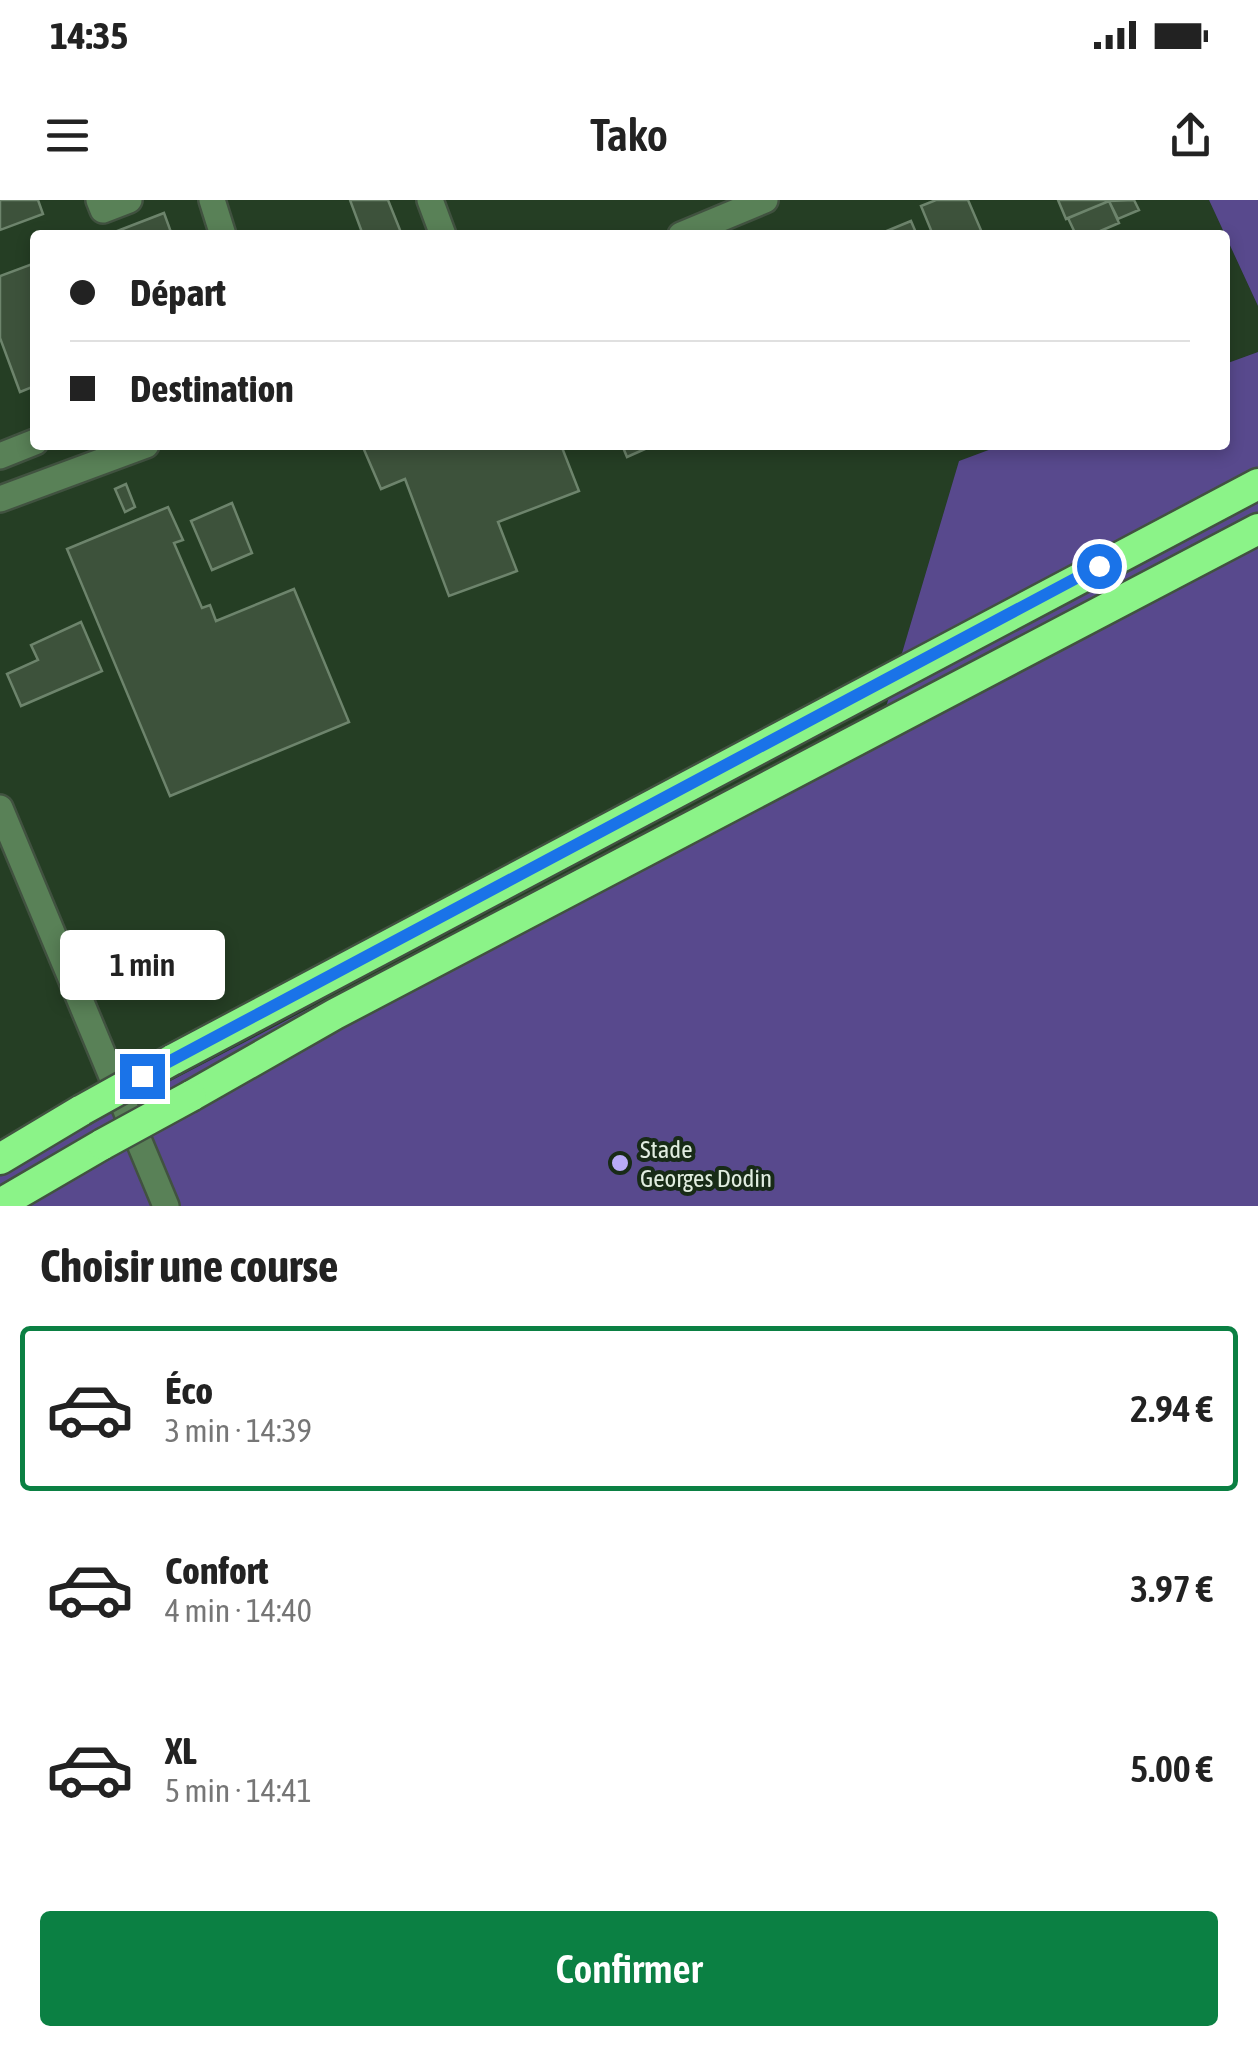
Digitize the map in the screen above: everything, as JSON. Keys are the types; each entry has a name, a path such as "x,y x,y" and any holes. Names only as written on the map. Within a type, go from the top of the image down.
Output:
{"highway":[{"path":"0,1159 172,1060 1258,484"},
{"path":"0,1204 352,1005 1258,528"}],"street":[{"path":"99,200 103,210 129,200"},
{"path":"212,200 222,230"},
{"path":"430,200 441,230"},
{"path":"693,230 764,200"},
{"path":"0,456 30,444"},
{"path":"0,499 132,450"},
{"path":"0,808 166,1206"}],"shaded area":[{"path":"0,200 1209,200 1223,230 30,230 30,450 989,450 959,461 886,707 0,1170"},
{"path":"1209,200 1258,200 1258,306 1230,245 1230,230 1223,230"},
{"path":"1230,245 1258,306 1258,352 1230,362"},
{"path":"1258,352 1258,1206 0,1206 0,1170 886,707 959,461 989,450 1230,450 1230,362"}],"building":[{"path":"0,200 38,200 43,214 0,230"},
{"path":"350,200 388,200 400,230 361,230"},
{"path":"936,200 968,200 981,230 931,230 921,206"},
{"path":"1058,200 1109,200 1109,201 1066,219"},
{"path":"1134,200 1139,210 1118,219 1109,201"},
{"path":"1109,201 1119,223 1103,230 1074,230 1068,218"},
{"path":"164,213 170,230 120,230"},
{"path":"911,221 915,230 889,230"},
{"path":"30,265 30,388 20,392 0,338 0,276"},
{"path":"364,450 563,450 579,491 498,522 517,571 449,596 405,479 381,489"},
{"path":"624,450 643,450 627,457"},
{"path":"126,484 135,507 125,512 115,489"},
{"path":"232,503 252,553 212,570 191,521"},
{"path":"168,507 183,540 174,543 202,608 210,605 216,621 294,589 349,722 170,796 67,549"},
{"path":"81,622 102,671 21,706 7,674 38,660 31,645"}],"place":[{"name":"Stade Georges Dodin","path":"620,1163"}],"route":[{"path":"142,1076 676,788 1099,566"}]}
